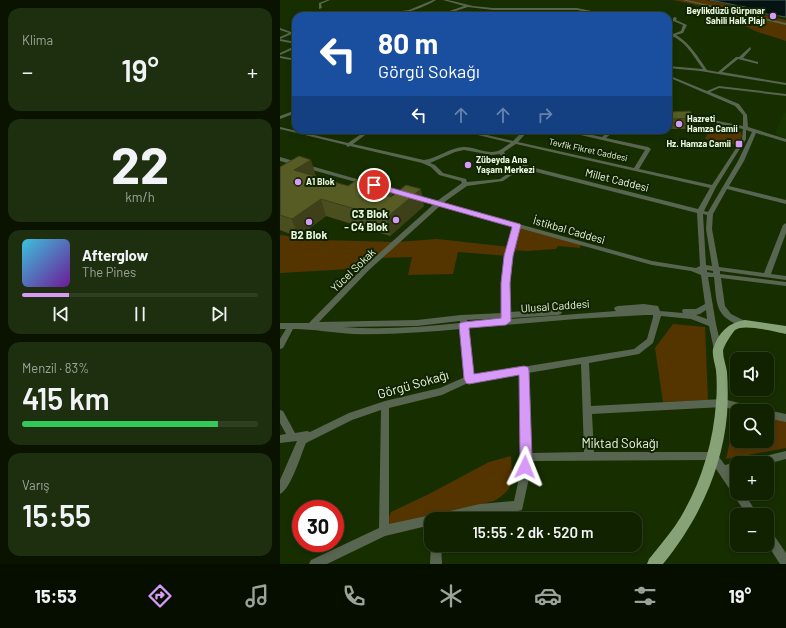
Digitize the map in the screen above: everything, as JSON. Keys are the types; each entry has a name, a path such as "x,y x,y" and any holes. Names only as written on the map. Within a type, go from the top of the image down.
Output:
{"main road":[{"path":"654,564 674,540 688,517 713,456 723,403 722,368 718,350 730,330 735,326 744,324 786,330"}],"street":[{"path":"320,8 319,5 321,2 329,0"},
{"path":"403,12 410,11 435,0"},
{"path":"444,0 468,6 493,9 577,9 594,12"},
{"path":"683,0 786,24"},
{"path":"449,12 468,6"},
{"path":"675,18 674,20 685,25 682,32 675,34"},
{"path":"280,29 292,33 280,39"},
{"path":"675,34 682,40 706,71"},
{"path":"280,39 292,41"},
{"path":"719,73 733,61 740,58 750,48"},
{"path":"280,56 292,50"},
{"path":"280,56 292,59"},
{"path":"740,58 757,63"},
{"path":"672,67 706,71 786,84"},
{"path":"672,78 737,105 745,115 744,139 713,187 700,212 704,270 712,324 718,350"},
{"path":"707,92 719,86 786,95"},
{"path":"280,117 292,112"},
{"path":"672,115 755,131 786,141"},
{"path":"281,129 292,132"},
{"path":"744,324 728,316 721,307 717,272 709,229 710,214 751,143 755,131"},
{"path":"302,134 424,162 433,166 441,174 464,182 501,180 513,171 529,168"},
{"path":"348,145 364,134"},
{"name":"Tevfik Fikret Caddesi","path":"476,134 713,187"},
{"path":"424,162 438,159 448,151 465,148 502,155 523,134"},
{"path":"580,134 648,149 636,169"},
{"path":"603,139 608,134"},
{"name":"Millet Caddesi","path":"502,155 511,161 529,168 710,214"},
{"path":"280,159 373,185"},
{"path":"436,169 436,162 438,159"},
{"path":"511,161 515,168 513,171"},
{"path":"285,168 294,163"},
{"name":"Yücel Sokak","path":"311,326 368,268 464,182"},
{"name":"İstikbal Caddesi","path":"380,187 652,263 717,272"},
{"path":"725,187 786,202"},
{"path":"506,318 508,256 517,225"},
{"path":"767,275 786,225"},
{"path":"717,272 767,275 786,278"},
{"path":"717,272 786,284"},
{"path":"656,311 697,312 703,310 709,305"},
{"name":"Ulusal Caddesi","path":"280,326 311,326 328,330 355,331 417,330 463,322 506,318 576,316 656,311 692,316 712,324"},
{"name":"Görgü Sokağı","path":"280,490 286,480 302,440 311,434 349,417 385,405 442,391 469,379 636,352 650,341 657,317 656,311"},
{"path":"463,322 469,379"},
{"path":"280,346 290,326"},
{"path":"588,360 587,410 589,456"},
{"path":"467,512 480,509 518,506 524,478 526,457 524,370"},
{"path":"587,410 723,403 730,405"},
{"path":"384,532 385,405"},
{"path":"280,414 292,438"},
{"path":"774,415 786,418"},
{"path":"280,439 311,434"},
{"path":"774,458 786,455"},
{"path":"713,456 730,480"},
{"name":"Miktad Sokağı","path":"526,457 713,456"},
{"path":"723,470 730,468"},
{"path":"315,564 384,532 424,522"},
{"path":"774,545 786,563"},
{"path":"436,552 436,564"}],"shaded area":[{"path":"673,0 705,0 731,5 729,6 786,20 786,41 755,31 710,8"},
{"path":"710,0 786,0 786,17 761,13 755,9"},
{"path":"784,112 786,113 786,138 775,134"},
{"path":"712,126 741,132 742,136 737,145 705,139"},
{"path":"495,134 523,134 518,139"},
{"path":"521,227 581,243 580,248 558,246 556,249 527,251 510,250 508,256 458,252 453,274 408,275 412,257 380,258 367,268 280,273 280,235 321,240 397,242 437,239 511,247 516,229"},
{"path":"673,324 705,327 708,400 663,402 655,348"},
{"path":"774,417 786,420 786,448 742,456 730,456 730,458 726,459 730,441 730,448 774,448"},
{"path":"511,456 512,482 510,487 494,501 449,512 424,512 424,518 392,526 387,522 391,512 429,494 489,462"}],"building":[{"path":"690,111 695,118 672,119 672,112"},
{"path":"299,156 311,160 294,170 348,186 364,175 390,183 377,193 391,197 406,185 421,189 386,218 321,199 292,219 280,215 280,167"}],"place":[{"name":"Beylikdüzü Gürpınar Sahili Halk Plajı","path":"773,16"},
{"name":"Hazreti Hamza Camii","path":"679,124"},
{"name":"Hz. Hamza Camii","path":"739,144"},
{"name":"Zübeyda Ana Yaşam Merkezi","path":"468,165"},
{"name":"A1 Blok","path":"298,182"},
{"name":"C3 Blok - C4 Blok","path":"396,220"},
{"name":"B2 Blok","path":"309,222"}],"route":[{"path":"374,185 517,225 508,256 506,321 464,325 469,379 524,370 525,467"}]}
